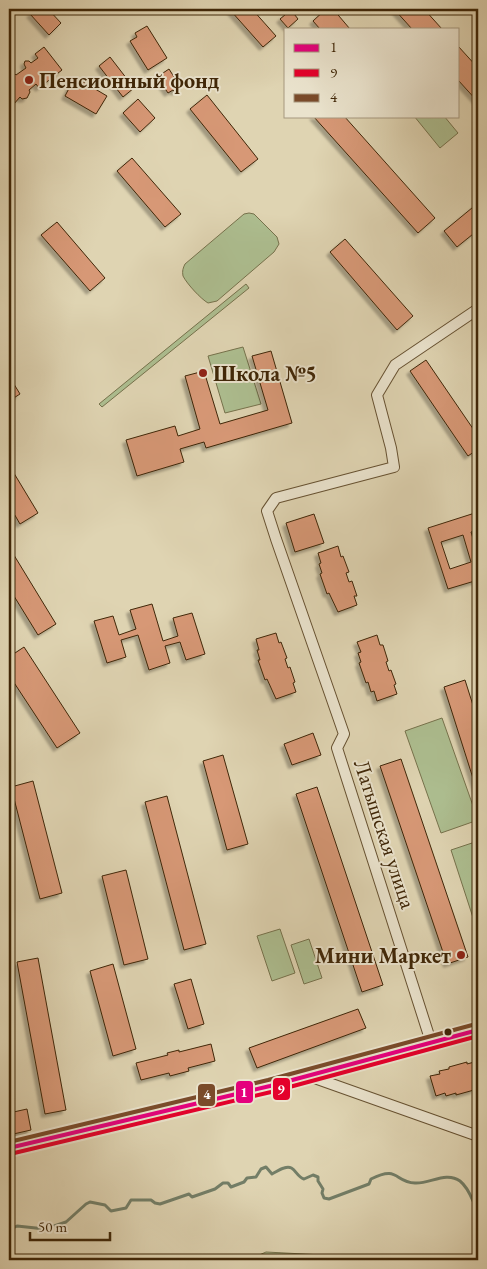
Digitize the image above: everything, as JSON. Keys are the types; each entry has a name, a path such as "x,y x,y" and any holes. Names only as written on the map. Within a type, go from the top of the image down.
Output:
{"street":[{"name":"Латышская улица","path":"431,1042 337,748 344,734 268,511 276,498 394,467 377,395 395,366 478,309"},
{"path":"9,1148 309,1076 478,1030"},
{"path":"309,1076 478,1136"}],"green space":[{"path":"416,118 446,118 458,133 440,148"},
{"path":"244,214 254,214 277,237 279,244 274,252 217,301 208,303 198,295 183,276 184,265"},
{"path":"246,284 249,288 102,407 99,404"},
{"path":"243,347 261,404 225,413 208,356"},
{"path":"442,718 478,820 441,833 405,731"},
{"path":"478,841 478,933 451,850"},
{"path":"280,929 295,973 272,981 257,936"},
{"path":"309,939 322,978 304,984 291,945"},
{"path":"266,1252 323,1255 345,1260 248,1260"}],"building":[{"path":"36,9 48,9 61,23 49,35 30,14"},
{"path":"233,9 252,9 276,36 263,47 231,11"},
{"path":"326,9 333,9 349,28 319,28 313,21"},
{"path":"394,9 424,9 441,28 411,28"},
{"path":"291,10 298,19 288,28 280,19"},
{"path":"147,26 167,58 148,70 130,41 137,37 135,33"},
{"name":"Пенсионный фонд","path":"44,47 62,70 39,88 36,84 29,90 27,98 22,99 20,97 13,105 12,103 9,106 9,75 14,73 16,75 26,68 25,61 31,63 38,58 35,54"},
{"path":"460,48 478,68 478,102 460,82"},
{"path":"110,57 134,88 123,97 99,66"},
{"path":"169,69 181,88 175,92 173,90 168,93 157,77"},
{"path":"75,77 107,96 96,114 65,96"},
{"path":"207,95 258,159 241,172 190,109"},
{"path":"138,99 155,118 140,132 123,113"},
{"path":"315,118 346,118 435,218 418,233"},
{"path":"132,158 181,214 165,227 117,171"},
{"path":"478,203 478,230 457,247 444,231"},
{"path":"57,222 105,278 90,291 41,235"},
{"path":"345,239 413,316 397,330 330,252"},
{"path":"271,351 292,423 206,448 204,442 180,449 184,462 137,476 126,440 175,426 178,436 200,429 185,376 204,371 220,424 268,410 252,356"},
{"path":"426,360 478,436 478,449 468,456 410,371"},
{"path":"9,376 20,394 9,401"},
{"path":"9,465 38,513 20,524 9,505"},
{"path":"478,512 478,530 471,532 478,555 478,580 448,589 428,528","holes":["463,535 471,562 450,569 441,542"]},
{"path":"314,514 324,543 295,552 286,523"},
{"path":"338,546 341,557 343,556 349,572 346,573 349,582 352,581 357,596 354,596 357,605 338,612 329,593 327,594 320,574 322,573 318,553"},
{"path":"9,547 56,624 38,635 9,588"},
{"path":"152,604 163,641 178,636 173,618 192,613 205,654 186,660 180,642 165,646 170,663 149,670 138,635 121,640 126,657 107,663 94,621 113,616 119,635 136,629 130,610"},
{"path":"276,633 287,658 285,659 295,682 293,683 296,692 276,699 267,679 265,680 258,660 260,660 256,639"},
{"path":"377,635 380,645 383,645 389,671 391,670 396,684 394,685 397,694 377,701 374,691 371,692 368,682 366,683 359,663 361,662 358,653 361,652 357,642"},
{"path":"24,647 80,733 57,748 9,675 9,657"},
{"path":"465,680 478,721 478,794 444,687"},
{"path":"313,733 321,755 292,765 284,744"},
{"path":"223,755 248,844 227,850 203,761"},
{"path":"401,759 468,957 447,964 380,766"},
{"path":"33,781 62,893 40,899 11,787"},
{"path":"317,787 383,985 362,992 296,794"},
{"path":"167,796 206,944 184,950 145,802"},
{"path":"126,870 148,959 124,965 102,876"},
{"path":"38,958 66,1110 45,1114 17,962"},
{"path":"113,964 136,1049 113,1056 90,971"},
{"path":"191,979 204,1024 188,1029 174,984"},
{"path":"358,1009 366,1028 257,1068 249,1048"},
{"path":"211,1044 215,1061 188,1068 189,1071 170,1076 169,1073 141,1080 136,1063 168,1055 167,1053"},
{"path":"478,1061 478,1087 456,1095 456,1093 446,1096 445,1093 436,1096 430,1076 440,1074 439,1071 449,1069 449,1067"},
{"path":"27,1109 31,1130 9,1135 9,1113"}],"waterway":[{"path":"9,1230 17,1226 45,1229 66,1222 90,1202 105,1205 111,1211 126,1208 131,1200 151,1200 160,1204 189,1194 192,1197 215,1189 223,1183 228,1183 231,1187 244,1182 247,1178 256,1177 261,1169 266,1167 272,1174 288,1167 293,1169 301,1178 304,1179 313,1175 318,1177 318,1181 323,1189 324,1198 329,1199 369,1184 371,1179 380,1175 392,1174 408,1182 415,1183 449,1177 455,1178 460,1181 471,1195 478,1211"}],"transit line":[{"name":"4","path":"9,1142 268,1080 476,1024"},
{"name":"1","path":"9,1148 270,1086 478,1030"},
{"name":"9","path":"10,1154 271,1092 478,1036"}],"place":[{"name":"Пенсионный фонд","path":"29,80"},
{"name":"Школа №5","path":"203,373"},
{"name":"Мини Маркет","path":"461,955"}]}
